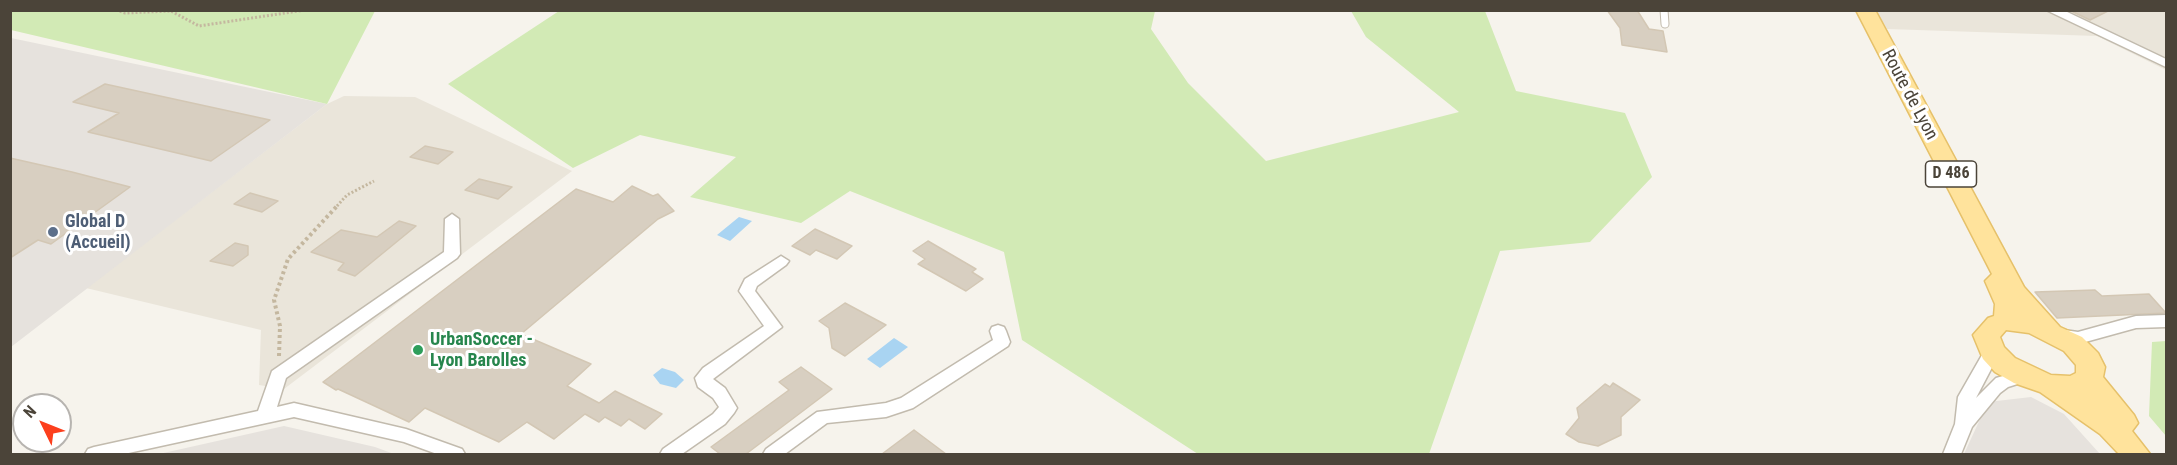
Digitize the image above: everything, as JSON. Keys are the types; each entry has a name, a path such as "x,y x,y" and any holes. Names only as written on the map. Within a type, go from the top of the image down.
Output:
{"main road":[{"name":"Route de Lyon","path":"1855,10 2004,292 2008,304 2007,321"},
{"name":"Route de Lyon","path":"1865,10 2014,292 2088,369"},
{"path":"2055,333 2027,323 2007,321 1997,324 1986,335 1992,352 2005,365 2037,381 2110,426 2136,454"},
{"path":"2037,381 2073,386 2088,369 2104,401 2151,454"}],"street":[{"path":"2052,10 2166,63"},
{"path":"265,417 278,375 452,254 452,219"},
{"path":"669,454 719,419 728,408 718,393 704,383 704,378 709,372 774,327 747,291 751,283 781,261"},
{"path":"2055,333 2078,338 2115,330 2136,322 2166,321"},
{"path":"2088,369 2100,342 2115,330"},
{"path":"772,454 823,417 886,410 907,403 1002,342 998,331"},
{"path":"1952,454 1964,424 1967,397 1992,352"},
{"path":"1964,424 1994,388 2002,382 2037,381"},
{"path":"94,454 294,410 406,436 456,454"}],"lane":[{"path":"1664,10 1665,24"}],"path":[{"path":"116,10 125,13 171,11 185,17 193,25 199,26 207,23 235,23 305,10"},
{"path":"278,375 279,326 274,300 288,259 347,195 374,181"}],"shaded area":[{"path":"1877,11 2166,11 2166,70 2097,36 1887,29"},
{"path":"11,38 327,104 11,347"},
{"path":"344,96 415,97 572,171 284,389 259,385 261,330 86,288 327,104"},
{"path":"2031,397 2064,414 2100,454 1964,454 1988,402"},
{"path":"284,426 375,447 394,454 159,454"}],"green space":[{"path":"11,10 375,11 327,104 11,30"},
{"path":"559,11 1155,11 1151,29 1188,83 1266,161 1459,112 1366,37 1351,11 1485,11 1516,91 1625,113 1652,177 1590,242 1500,251 1429,454 1198,454 1022,340 1004,252 850,191 801,223 690,197 736,157 640,135 573,168 448,84"},
{"path":"2166,341 2166,436 2149,416 2152,342"}],"water":[{"path":"739,217 752,221 730,241 717,235"},
{"path":"894,338 908,347 880,368 867,359"},
{"path":"662,368 675,372 684,380 676,388 660,384 653,375"}],"building":[{"path":"1607,10 1637,10 1649,29 1663,31 1667,52 1622,45 1620,28"},
{"path":"2069,10 2110,10 2090,20"},
{"path":"105,84 270,120 211,161 88,132 119,113 73,102"},
{"path":"425,146 453,152 438,164 410,157"},
{"path":"10,158 130,187 51,244 38,240 10,258"},
{"path":"479,179 512,187 498,199 465,190"},
{"path":"632,186 653,196 658,194 674,211 658,219 521,334 591,364 567,386 599,403 615,391 662,414 645,429 629,419 621,426 605,417 599,422 585,414 554,439 527,422 499,442 425,408 409,422 323,382 576,189 613,202"},
{"path":"250,193 278,201 262,212 234,204"},
{"path":"399,221 416,226 355,276 338,270 344,263 311,252 341,230 377,237"},
{"path":"815,229 852,246 837,259 816,250 810,255 792,246"},
{"path":"928,241 976,269 972,272 983,279 966,291 918,264 925,259 913,251"},
{"path":"235,243 248,246 248,255 233,266 210,261"},
{"path":"2095,290 2102,296 2149,294 2166,313 2057,318 2035,292"},
{"path":"845,303 886,325 845,356 832,348 829,328 819,321"},
{"path":"801,367 832,389 746,454 720,454 711,447 789,390 779,382"},
{"path":"1613,383 1640,400 1621,417 1621,435 1598,446 1579,442 1566,434 1579,418 1577,408 1605,384 1610,387"},
{"path":"914,430 946,454 882,454"}],"place":[{"name":"Global D (Accueil)","path":"53,232"},
{"name":"UrbanSoccer - Lyon Barolles","path":"418,350"}]}
